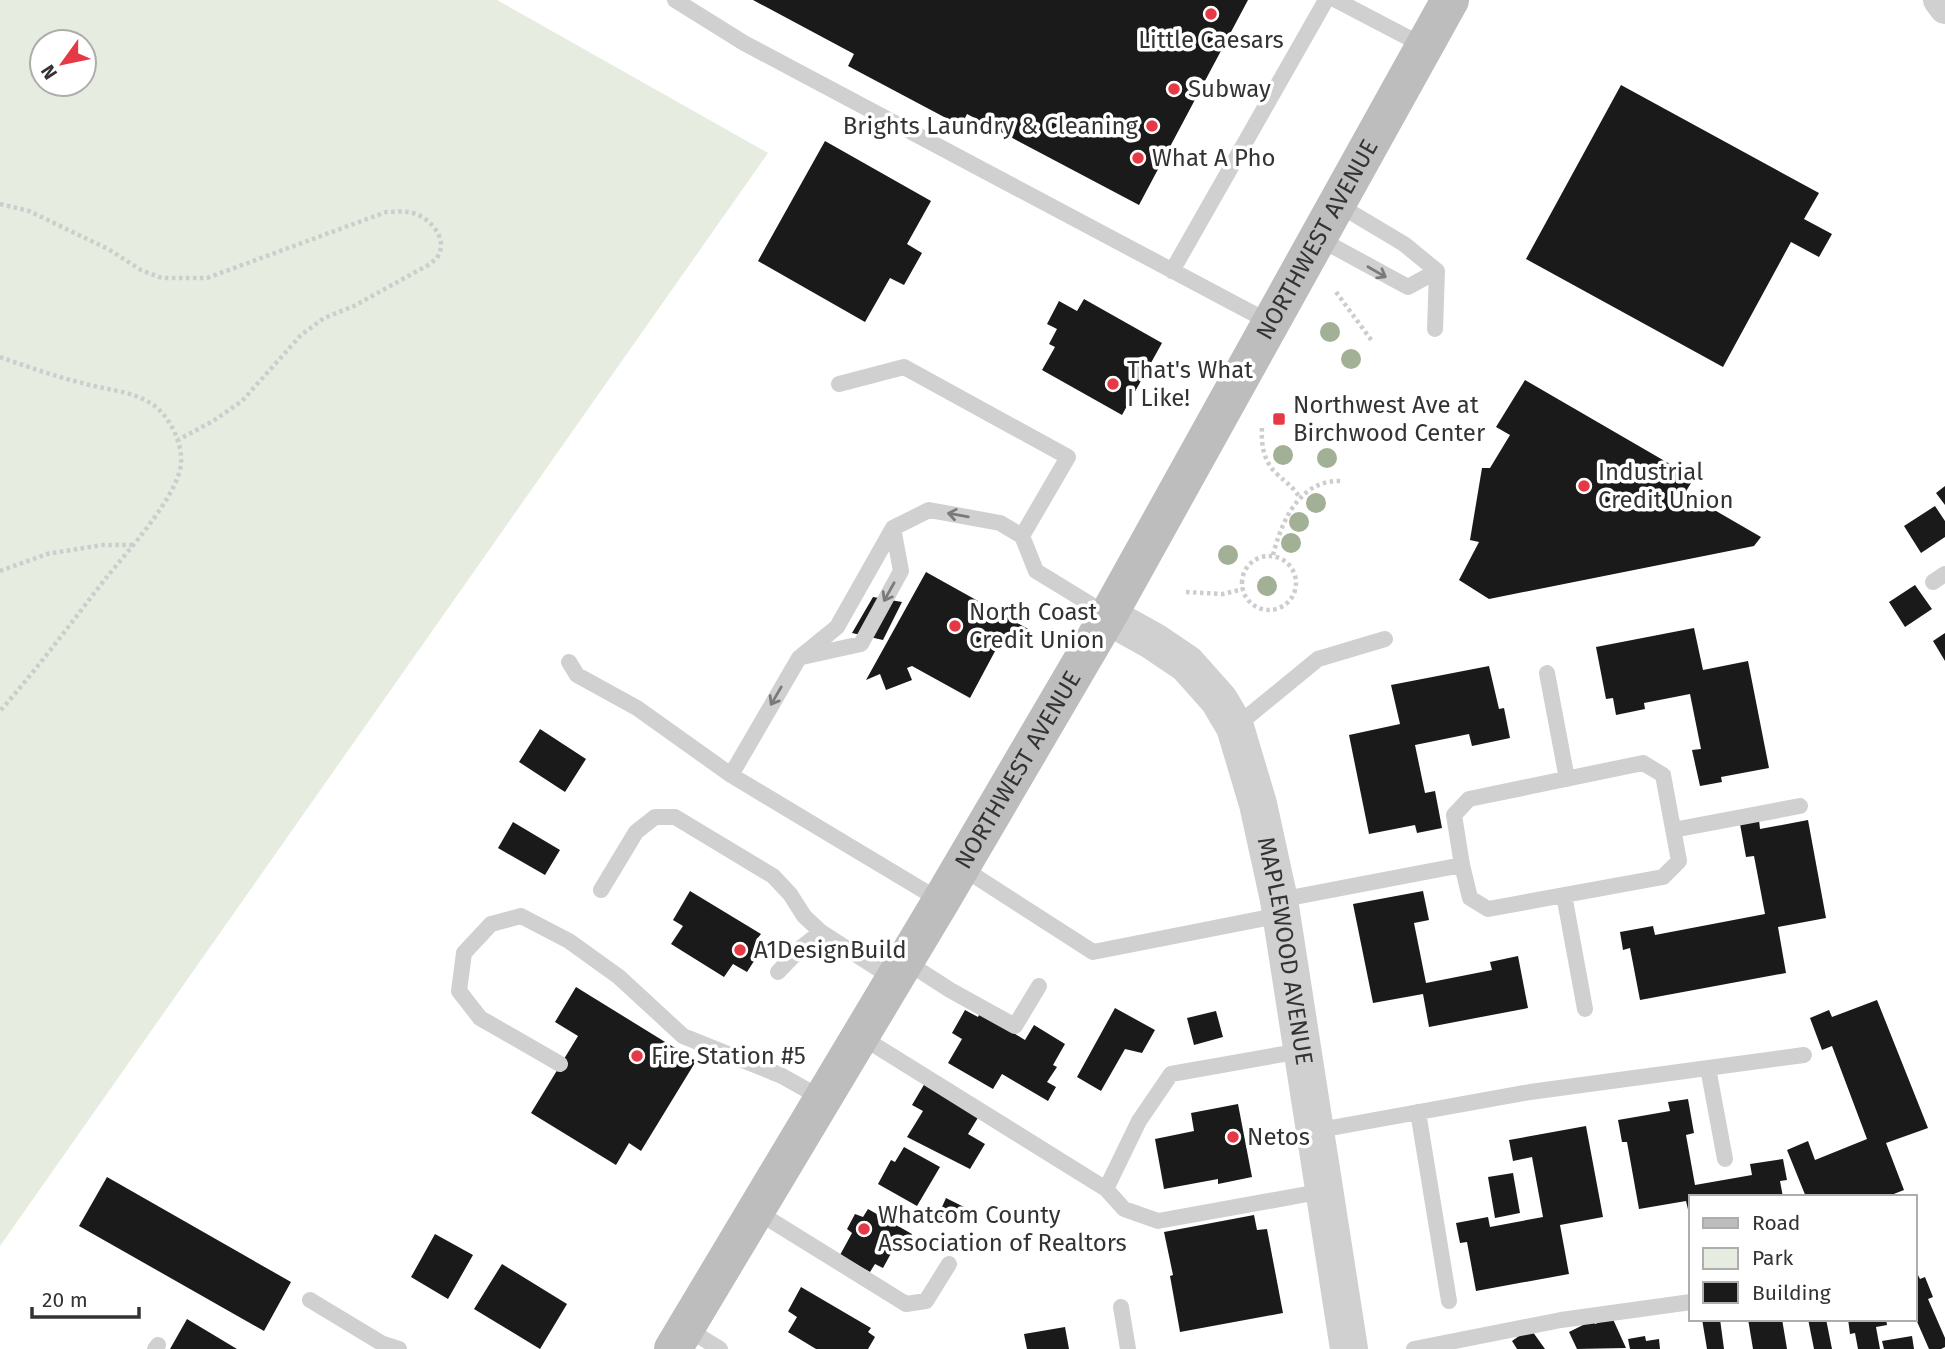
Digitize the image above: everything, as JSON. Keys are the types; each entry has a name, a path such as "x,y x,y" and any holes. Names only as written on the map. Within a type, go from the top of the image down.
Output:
{"main road":[{"name":"NORTHWEST AVENUE","path":"680,1338 942,901 1108,615 1450,0"}],"street":[{"path":"1939,0 1945,8"},
{"name":"MAPLEWOOD AVENUE","path":"1108,615 1187,664 1219,700 1235,727 1258,804 1280,908 1349,1349"}],"lane":[{"path":"675,0 744,43 1271,323"},
{"path":"1172,271 1326,0"},
{"path":"1336,0 1424,46"},
{"path":"1337,204 1404,244 1437,271"},
{"path":"1318,238 1408,287 1437,271"},
{"path":"1435,329 1437,271"},
{"path":"839,384 904,367 1068,457 1022,536"},
{"path":"731,775 799,658 837,627 893,528 929,510 1000,523 1022,536 1036,571 1108,615"},
{"path":"799,658 860,643 901,571 893,528"},
{"path":"1235,727 1318,659 1385,639"},
{"path":"569,662 577,674 637,708 731,775 942,901"},
{"path":"1547,673 1567,779"},
{"path":"1643,763 1663,775 1673,830 1679,861 1662,877 1488,909 1470,898 1454,815 1469,799 1643,763"},
{"path":"1673,830 1800,806"},
{"path":"601,890 636,832 655,817 675,817 773,876 790,894 804,916 821,932 900,970 950,990 1015,1026 1039,986"},
{"path":"961,867 1093,952 1462,865"},
{"path":"1564,895 1585,1009"},
{"path":"560,1064 480,1018 459,991 464,953 491,924 521,916 569,941 620,977 683,1036 782,1076 823,1099"},
{"path":"778,972 821,932"},
{"path":"860,1036 1106,1189 1124,1209 1158,1220 1324,1191"},
{"path":"1106,1189 1139,1121 1171,1074 1301,1051"},
{"path":"1314,1131 1530,1092 1804,1055"},
{"path":"1707,1068 1725,1159"},
{"path":"1418,1112 1449,1301"},
{"path":"756,1211 906,1304 926,1301 949,1264"},
{"path":"310,1300 383,1344 399,1349"},
{"path":"1414,1349 1561,1320 1689,1302"},
{"path":"1121,1307 1128,1349"},
{"path":"680,1338 720,1349"}],"path":[{"path":"0,204 29,211 107,249 141,270 162,278 207,278 386,212 409,211 432,224 440,245 438,256 430,264 354,306 324,318 301,335 242,401 178,440"},
{"path":"1336,292 1372,341"},
{"path":"0,357 87,384 121,391 153,404 166,419 178,440 181,463 176,482 157,514 57,644 0,711"},
{"path":"1262,428 1263,453 1278,476 1294,487 1300,498"},
{"path":"1273,555 1283,527 1300,498 1326,480 1342,481"},
{"path":"0,571 47,554 102,545 132,545"},
{"path":"1273,555 1288,563 1296,579 1296,588 1286,604 1278,608 1260,608 1246,597 1242,580 1249,564 1264,556 1273,555"},
{"path":"1186,592 1223,594 1243,589"}],"green space":[{"path":"0,0 497,0 768,153 0,1246"}],"building":[{"path":"753,0 1248,0 1139,205 967,114 961,126 848,66 854,54"},
{"path":"1621,85 1819,193 1804,219 1832,234 1819,257 1791,242 1723,367 1526,259"},
{"path":"825,141 931,201 907,244 922,253 904,285 890,278 865,322 758,261"},
{"path":"1084,299 1162,343 1122,415 1042,370 1055,347 1049,344 1057,329 1047,324 1059,301 1077,311"},
{"name":"Industrial Credit Union","path":"1525,380 1694,478 1685,493 1761,537 1754,546 1489,599 1459,580 1479,542 1470,540 1482,468 1490,468 1510,435 1496,427"},
{"path":"1945,486 1945,505 1936,493"},
{"path":"1935,506 1945,521 1945,537 1921,553 1904,526"},
{"path":"926,572 1030,630 1001,640 970,698 912,666 907,668 912,680 886,690 880,674 866,680"},
{"path":"1915,585 1932,609 1905,627 1889,602"},
{"path":"873,597 902,602 883,640 852,633"},
{"path":"1694,628 1703,670 1748,661 1769,768 1721,777 1722,782 1700,786 1692,750 1701,749 1690,694 1644,703 1645,709 1616,715 1613,698 1606,699 1596,647"},
{"path":"1945,633 1945,661 1933,641"},
{"path":"1489,666 1499,709 1504,708 1510,738 1472,746 1469,734 1415,745 1425,793 1435,791 1442,828 1417,833 1415,825 1369,834 1349,735 1400,724 1391,685"},
{"path":"540,729 586,759 565,792 519,762"},
{"path":"1759,820 1760,829 1808,820 1826,918 1778,927 1786,973 1640,1000 1630,948 1623,950 1620,932 1653,926 1655,935 1765,914 1754,856 1746,857 1740,824"},
{"path":"513,822 560,850 545,875 498,848"},
{"path":"690,891 761,934 757,939 765,944 747,972 733,964 724,977 671,944 683,926 673,920"},
{"path":"1423,891 1429,920 1414,923 1426,983 1492,970 1490,962 1518,956 1528,1008 1429,1027 1423,994 1373,1003 1353,904"},
{"path":"576,987 696,1061 641,1151 629,1143 616,1165 531,1113 578,1036 555,1022"},
{"path":"1877,1000 1928,1128 1886,1143 1904,1190 1891,1195 1805,1195 1787,1150 1808,1141 1815,1160 1867,1139 1832,1046 1822,1050 1810,1018 1829,1010 1832,1017"},
{"path":"1115,1008 1155,1030 1142,1053 1125,1049 1101,1091 1077,1077"},
{"path":"965,1010 978,1017 980,1013 1025,1040 1034,1025 1065,1044 1053,1065 1057,1067 1047,1082 1056,1087 1048,1101 1002,1074 993,1089 948,1063 962,1039 952,1033"},
{"path":"1216,1011 1223,1037 1194,1045 1187,1018"},
{"path":"925,1083 979,1116 968,1134 985,1144 970,1169 907,1137 923,1111 912,1105"},
{"path":"1688,1099 1694,1133 1686,1135 1695,1185 1752,1175 1750,1164 1783,1159 1787,1180 1780,1181 1783,1195 1689,1195 1689,1214 1686,1201 1639,1209 1627,1142 1622,1142 1618,1120 1670,1111 1668,1102"},
{"path":"1238,1104 1252,1177 1218,1184 1218,1179 1164,1189 1155,1139 1194,1131 1191,1113"},
{"path":"1586,1126 1603,1217 1560,1225 1569,1274 1476,1291 1467,1242 1460,1243 1456,1223 1488,1217 1490,1227 1543,1217 1532,1157 1513,1161 1509,1140"},
{"path":"904,1147 940,1167 917,1206 878,1184 891,1160 895,1162"},
{"path":"1513,1173 1520,1213 1495,1218 1488,1177"},
{"path":"107,1177 291,1282 264,1331 79,1226"},
{"path":"946,1198 964,1207 957,1224 938,1216"},
{"path":"868,1209 912,1234 902,1252 894,1248 883,1268 875,1264 870,1272 840,1255 852,1233 847,1229 855,1214 863,1217"},
{"path":"1254,1215 1257,1230 1267,1229 1283,1313 1180,1332 1164,1232"},
{"path":"435,1234 473,1255 448,1299 411,1277"},
{"path":"502,1264 567,1304 540,1349 474,1309"},
{"path":"1917,1273 1920,1279 1925,1277 1933,1297 1928,1299 1945,1338 1945,1347 1929,1349 1917,1321"},
{"path":"801,1287 871,1328 868,1332 875,1337 868,1349 816,1349 788,1332 797,1317 788,1311"},
{"path":"1592,1317 1595,1324 1612,1317 1626,1348 1577,1349 1569,1332"},
{"path":"187,1319 237,1349 170,1349"},
{"path":"1702,1321 1720,1321 1724,1349 1707,1349"},
{"path":"1748,1321 1782,1321 1787,1349 1753,1349"},
{"path":"1808,1321 1826,1321 1832,1349 1814,1349"},
{"path":"1848,1321 1886,1321 1887,1325 1876,1327 1880,1349 1858,1349 1855,1333 1850,1334"},
{"path":"1065,1327 1069,1349 1027,1349 1024,1334"},
{"path":"1530,1328 1545,1349 1517,1349 1512,1341"},
{"path":"1645,1336 1646,1341 1659,1339 1660,1349 1630,1349 1628,1339"},
{"path":"1912,1336 1914,1349 1884,1349 1882,1341"}],"place":[{"name":"Little Caesars","path":"1211,14"},
{"name":"Subway","path":"1174,89"},
{"name":"Brights Laundry & Cleaning","path":"1152,126"},
{"name":"What A Pho","path":"1138,158"},
{"name":"That's What I Like!","path":"1113,384"},
{"name":"Northwest Ave at Birchwood Center","path":"1279,419"},
{"name":"Industrial Credit Union","path":"1584,486"},
{"name":"North Coast Credit Union","path":"955,626"},
{"name":"A1DesignBuild","path":"740,950"},
{"name":"Fire Station #5","path":"637,1056"},
{"name":"Netos","path":"1233,1137"},
{"name":"Whatcom County Association of Realtors","path":"864,1229"}]}
